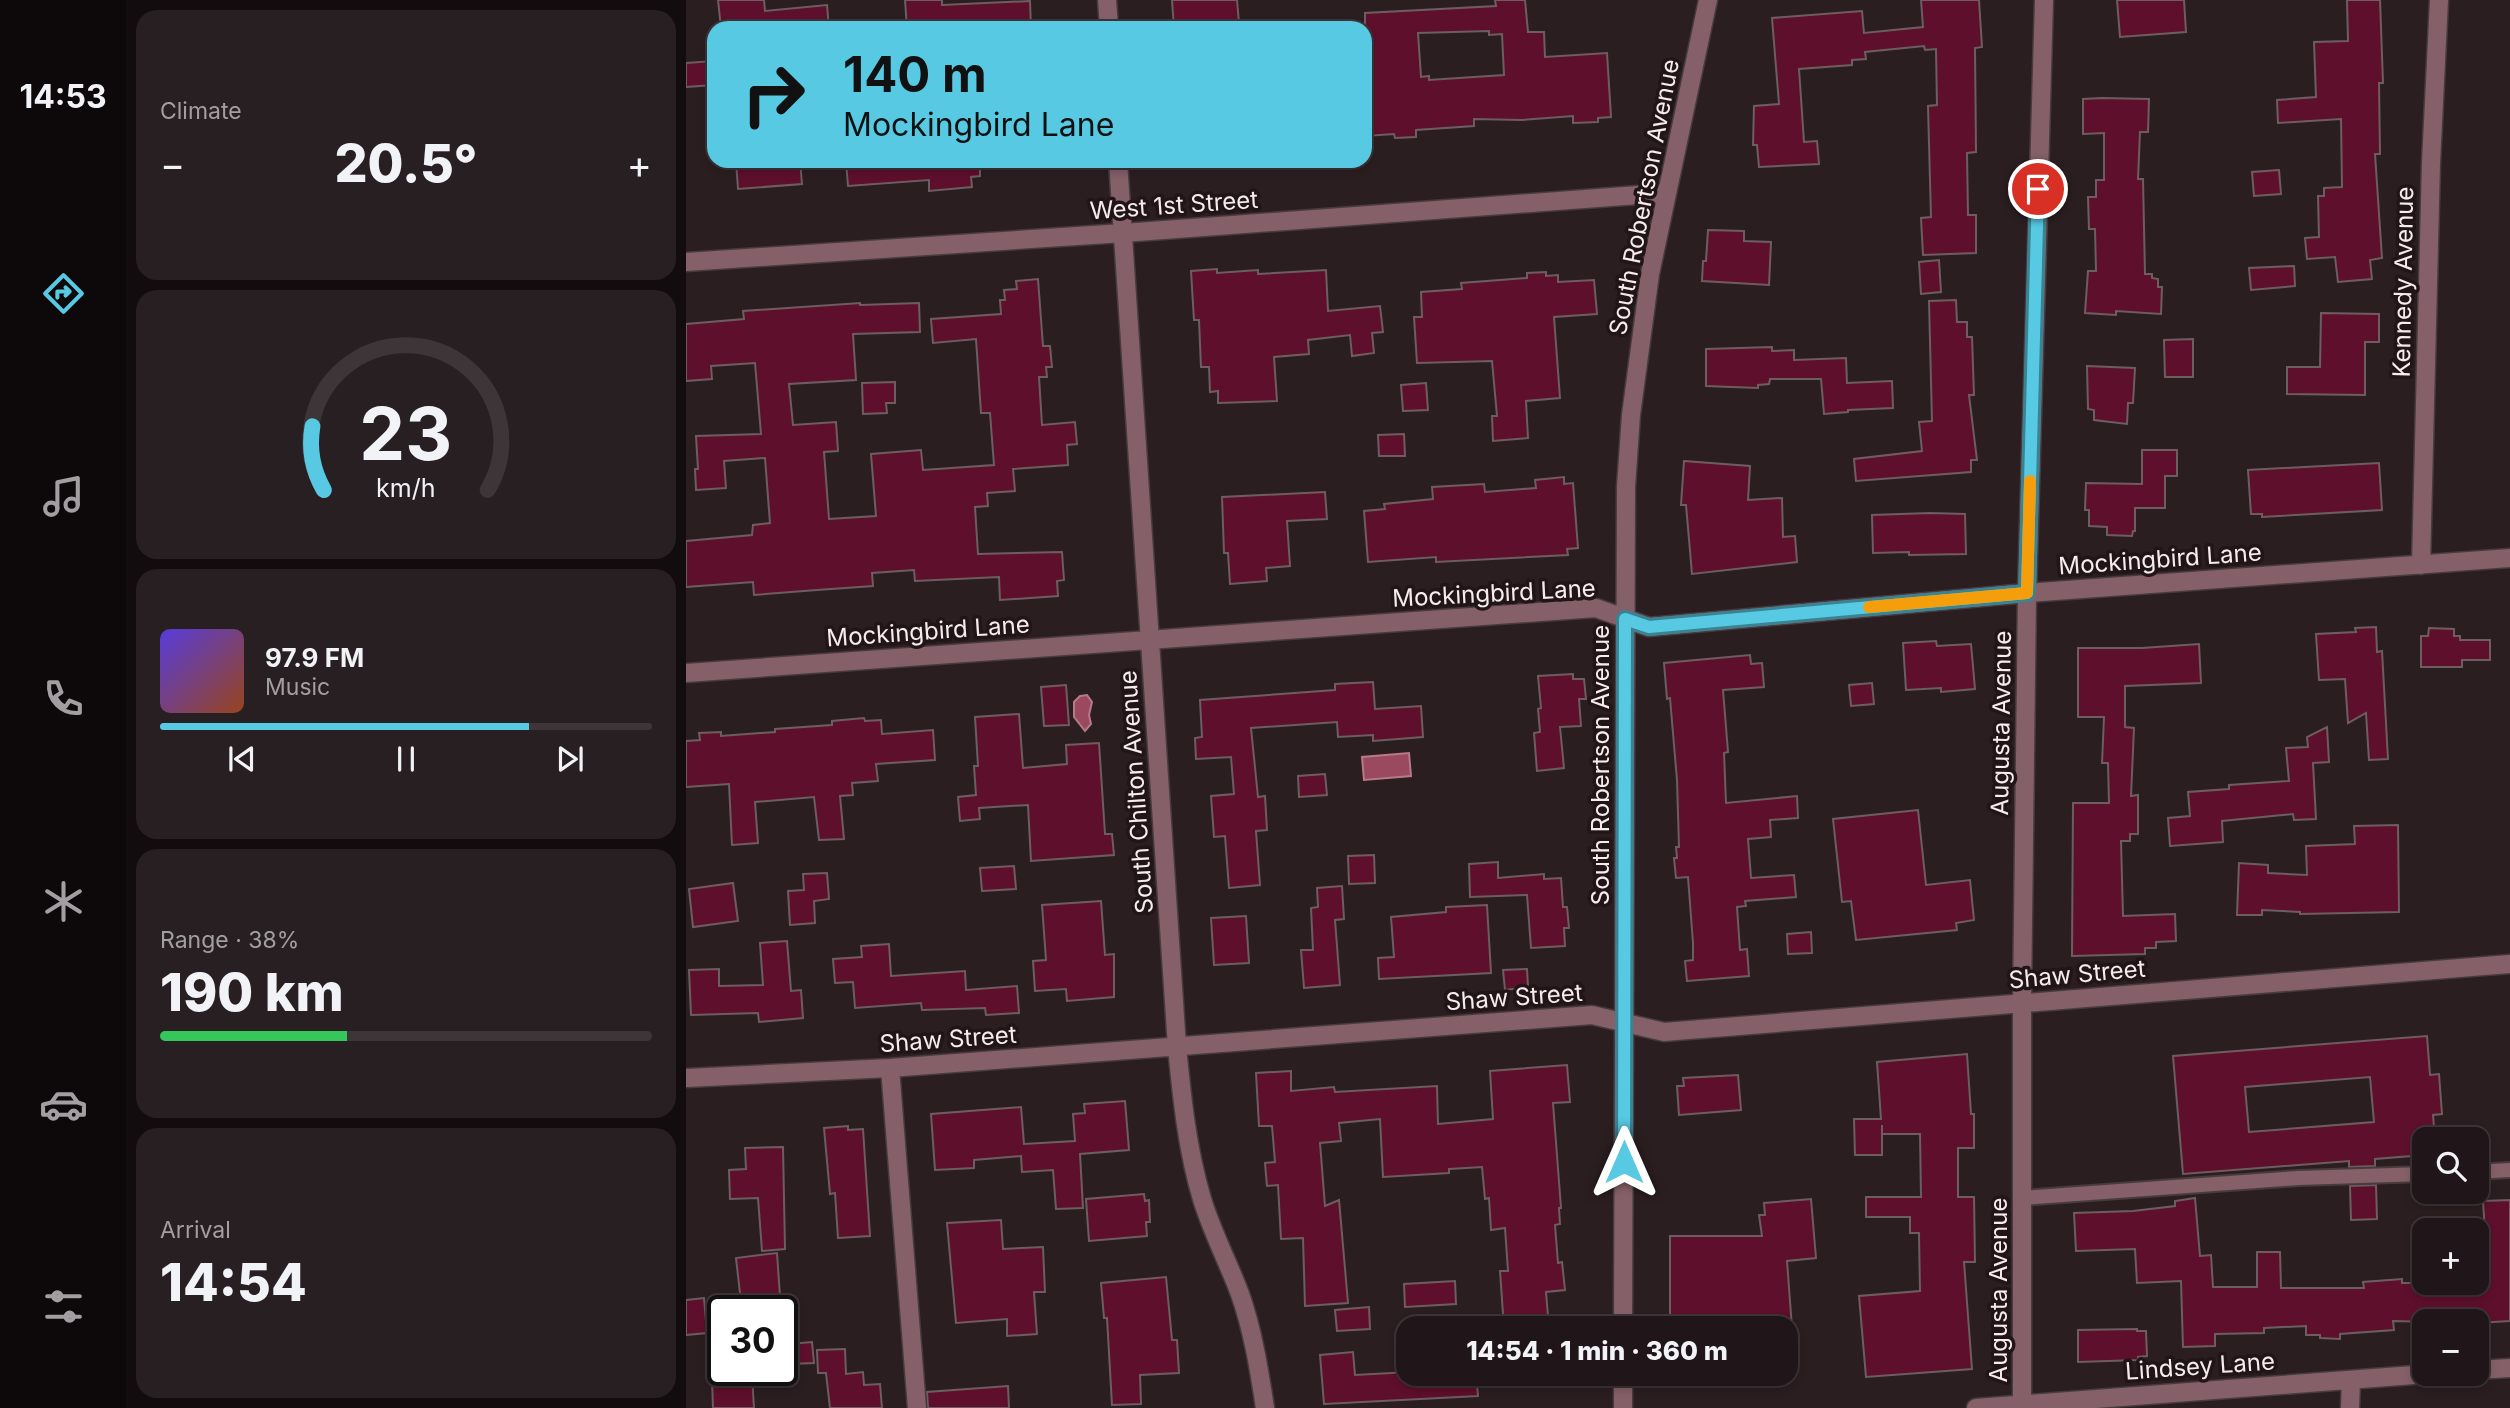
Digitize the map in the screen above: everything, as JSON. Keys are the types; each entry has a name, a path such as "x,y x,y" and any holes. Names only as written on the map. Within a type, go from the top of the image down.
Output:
{"street":[{"path":"1107,0 1108,21"},
{"name":"South Robertson Avenue","path":"1623,1316 1626,487 1631,415 1650,274 1708,0"},
{"name":"Augusta Avenue","path":"2022,1404 2022,1003 2027,593 2044,0"},
{"name":"Kennedy Avenue","path":"2421,565 2431,163 2439,0"},
{"name":"South Chilton Avenue","path":"1118,168 1182,1106 1195,1173 1212,1229 1239,1292 1251,1329 1265,1408"},
{"name":"West 1st Street","path":"686,262 1665,193"},
{"name":"Mockingbird Lane","path":"686,673 1596,608 1649,627 2027,593 2510,558"},
{"name":"Shaw Street","path":"686,1078 890,1068 1592,1015 1664,1032 2510,964"},
{"path":"890,1068 917,1408"},
{"path":"2489,1369 2510,1368"},
{"name":"Lindsey Lane","path":"1976,1408 2412,1375"},
{"path":"2350,1408 2351,1380"},
{"path":"1623,1386 1623,1408"}],"lane":[{"path":"2489,1171 2510,1170"},
{"path":"2022,1198 2298,1178 2412,1174"}],"shaded area":[{"path":"1087,695 1092,702 1089,715 1091,724 1085,731 1074,717 1074,702 1080,696"},
{"path":"1409,753 1411,776 1364,780 1362,757"}],"building":[{"path":"718,0 764,0 765,11 827,5 828,21 720,21"},
{"path":"905,0 942,0 942,5 1030,1 1031,21 906,21"},
{"path":"1172,0 1237,0 1239,21 1174,21"},
{"path":"1495,0 1525,0 1528,32 1544,32 1545,57 1607,53 1611,117 1598,118 1598,122 1573,123 1573,116 1522,120 1474,119 1474,126 1416,130 1416,137 1395,138 1394,134 1372,136 1372,21 1365,21 1365,13 1496,6","holes":["1489,31 1489,35 1502,34 1504,75 1429,80 1429,76 1421,77 1418,33"]},
{"path":"1921,0 1979,0 1982,47 1975,48 1976,152 1967,153 1968,215 1976,215 1976,253 1923,255 1921,218 1931,217 1928,106 1937,105 1936,49 1925,50 1924,46 1865,52 1866,59 1852,60 1852,65 1799,69 1804,142 1817,141 1819,164 1759,167 1757,145 1753,145 1754,106 1779,104 1772,18 1862,11 1864,33 1923,27"},
{"path":"2117,0 2184,0 2186,32 2120,37"},
{"path":"2347,0 2380,0 2383,83 2379,83 2380,154 2375,154 2382,258 2370,260 2372,279 2338,282 2335,257 2307,259 2305,238 2319,237 2318,196 2324,196 2324,188 2342,187 2341,119 2278,123 2277,100 2316,97 2314,42 2348,41"},
{"path":"707,62 707,86 686,87 686,63"},
{"path":"2083,99 2149,99 2148,132 2140,132 2138,179 2143,179 2145,274 2152,274 2152,278 2158,279 2158,287 2162,287 2161,314 2116,311 2116,315 2085,313 2088,271 2096,271 2095,229 2089,229 2088,197 2096,197 2096,180 2104,180 2104,133 2083,134"},
{"path":"736,168 801,168 802,184 738,189"},
{"path":"847,168 980,168 980,176 971,177 972,187 929,191 929,180 848,186"},
{"path":"2279,170 2281,194 2254,196 2252,172"},
{"path":"1708,230 1744,231 1744,241 1771,242 1769,285 1702,281"},
{"path":"1939,260 1941,292 1921,294 1919,262"},
{"path":"2294,266 2295,286 2251,290 2249,268"},
{"path":"1217,269 1217,273 1258,270 1258,274 1326,270 1328,311 1380,306 1383,332 1372,333 1374,353 1352,356 1350,335 1308,340 1309,354 1274,357 1277,401 1218,403 1218,391 1210,392 1209,367 1201,367 1199,320 1194,320 1191,271"},
{"path":"1546,272 1546,276 1558,275 1558,282 1594,280 1597,314 1554,317 1560,398 1526,401 1528,438 1493,441 1492,416 1497,416 1492,361 1417,363 1414,317 1422,317 1421,292 1462,289 1461,283 1527,278 1527,273"},
{"path":"1038,279 1043,346 1050,346 1052,367 1046,367 1047,377 1039,377 1042,425 1075,422 1077,444 1067,445 1068,465 1013,469 1015,491 987,493 988,506 975,507 978,554 1062,552 1064,580 1057,581 1058,596 1000,600 999,577 915,581 914,570 872,573 873,586 754,595 753,582 686,587 686,541 752,535 753,525 770,523 765,458 724,461 726,488 696,490 696,436 761,434 755,363 711,366 712,379 686,381 686,324 744,319 743,311 860,303 919,303 920,332 853,334 856,380 789,384 793,425 836,422 838,451 824,452 829,519 876,516 871,454 921,450 923,470 994,465 990,413 981,413 976,339 933,343 931,319 1001,314 1000,300 1005,300 1004,290 1017,289 1016,281"},
{"path":"1956,300 1957,322 1967,322 1967,337 1972,337 1974,395 1969,395 1977,460 1971,460 1971,472 1856,481 1854,459 1922,451 1919,422 1932,421 1929,301"},
{"path":"2321,313 2379,314 2379,342 2365,342 2365,395 2287,394 2287,367 2320,367"},
{"path":"2193,339 2193,377 2165,377 2164,340"},
{"path":"1772,347 1772,351 1794,350 1794,360 1846,358 1847,383 1892,381 1893,408 1824,414 1821,379 1770,379 1769,384 1758,385 1758,388 1706,386 1706,349"},
{"path":"2087,366 2135,368 2133,403 2128,403 2127,424 2094,420 2094,410 2088,409"},
{"path":"895,382 895,403 886,403 887,413 863,414 862,383"},
{"path":"1426,383 1428,410 1403,411 1401,385"},
{"path":"1404,434 1405,456 1379,456 1378,435"},
{"path":"2142,450 2177,450 2177,476 2165,476 2165,508 2135,508 2135,531 2132,536 2107,535 2107,527 2089,526 2089,510 2085,510 2086,483 2142,484"},
{"path":"1684,461 1750,466 1748,500 1782,498 1783,537 1795,536 1797,562 1692,574 1686,505 1681,505"},
{"path":"2379,463 2382,510 2262,517 2262,514 2251,514 2248,470"},
{"path":"1564,477 1564,484 1573,483 1578,548 1567,549 1568,555 1436,562 1436,557 1368,562 1364,511 1385,509 1384,504 1433,499 1432,487 1484,484 1485,492 1536,488 1535,480"},
{"path":"1325,492 1327,519 1287,521 1290,566 1266,568 1267,581 1230,584 1228,553 1224,553 1222,497"},
{"path":"1965,514 1966,554 1873,553 1872,515"},
{"path":"2376,627 2377,652 2382,651 2388,759 2369,760 2366,713 2348,723 2345,679 2319,680 2316,634 2356,632 2355,628"},
{"path":"2429,628 2454,629 2454,636 2460,636 2460,640 2490,640 2490,660 2462,660 2462,667 2421,667 2421,636 2428,636"},
{"path":"1936,641 1937,646 1971,644 1975,689 1941,692 1941,688 1906,690 1903,643"},
{"path":"2199,644 2201,683 2125,686 2125,727 2134,728 2131,796 2138,795 2138,834 2130,834 2130,841 2121,841 2123,916 2175,914 2176,941 2156,942 2156,948 2145,948 2145,954 2072,956 2073,803 2109,803 2108,763 2102,763 2104,717 2078,717 2078,648 2142,648"},
{"path":"1750,655 1751,664 1762,663 1764,687 1723,690 1728,752 1724,753 1726,803 1797,796 1798,818 1770,820 1771,837 1748,839 1751,878 1794,875 1796,897 1745,901 1746,906 1737,907 1740,950 1747,949 1749,976 1687,981 1685,961 1693,960 1693,943 1688,877 1676,878 1674,858 1677,858 1676,847 1679,847 1677,780 1664,663"},
{"path":"1573,674 1573,679 1584,679 1586,699 1579,699 1581,726 1560,727 1564,768 1537,771 1534,733 1540,732 1538,676"},
{"path":"1373,682 1375,709 1421,706 1423,737 1373,741 1373,735 1338,737 1337,722 1251,728 1258,797 1265,796 1267,830 1256,831 1260,885 1229,888 1225,836 1214,837 1211,796 1234,794 1231,757 1196,759 1195,738 1202,737 1200,700 1335,690 1335,684"},
{"path":"1872,683 1874,704 1851,706 1849,685"},
{"path":"1066,685 1069,725 1044,726 1041,687"},
{"path":"1019,714 1023,768 1067,764 1066,745 1099,743 1105,834 1112,834 1114,855 1031,861 1028,805 979,808 980,819 960,821 958,797 976,795 974,766 978,766 975,717"},
{"path":"864,718 865,721 881,720 882,734 933,730 935,760 876,764 878,781 852,783 853,795 840,796 844,839 819,840 814,797 755,802 758,843 732,845 729,784 686,787 686,741 700,740 699,733 721,732 721,736 775,732 775,729 832,725 832,721"},
{"path":"2327,727 2329,762 2313,763 2316,819 2294,820 2293,814 2222,821 2223,842 2170,846 2168,818 2190,816 2188,792 2229,789 2229,785 2289,781 2286,748 2308,747 2307,737"},
{"path":"1325,774 1327,795 1299,797 1298,776"},
{"path":"1918,810 1926,885 1970,880 1974,920 1956,923 1957,930 1856,940 1851,901 1842,902 1833,819"},
{"path":"2398,825 2399,912 2300,914 2262,910 2262,915 2237,915 2239,863 2268,865 2268,873 2307,875 2306,846 2355,844 2354,826"},
{"path":"1374,855 1375,883 1349,884 1348,856"},
{"path":"1498,862 1498,878 1544,874 1544,879 1561,878 1563,907 1567,907 1569,928 1564,928 1565,946 1531,948 1527,895 1470,897 1469,864"},
{"path":"1014,866 1016,889 982,891 980,868"},
{"path":"827,873 829,899 814,901 815,923 790,925 788,891 804,890 803,874"},
{"path":"733,883 738,921 693,927 689,889"},
{"path":"1342,886 1344,919 1335,920 1340,985 1304,988 1301,950 1313,950 1311,908 1318,907 1317,888"},
{"path":"1101,901 1105,955 1114,954 1114,997 1067,1001 1066,989 1035,991 1033,961 1046,960 1042,905"},
{"path":"1487,905 1491,973 1379,979 1378,958 1394,957 1391,917 1446,912 1446,907"},
{"path":"1246,916 1249,963 1214,965 1211,918"},
{"path":"1811,932 1812,953 1788,954 1787,934"},
{"path":"787,941 791,991 801,990 803,1018 759,1022 758,1013 691,1015 689,970 719,969 719,986 763,985 760,943"},
{"path":"889,944 891,976 965,971 966,990 1017,986 1019,1013 986,1015 985,1008 922,1010 921,1003 855,1008 853,982 835,983 833,959 862,957 861,946"},
{"path":"1527,969 1528,987 1505,990 1503,970"},
{"path":"2427,1036 2430,1075 2439,1074 2442,1114 2433,1115 2434,1127 2412,1127 2412,1156 2375,1159 2375,1166 2349,1167 2349,1161 2183,1174 2173,1056","holes":["2370,1077 2374,1122 2249,1132 2245,1087"]},
{"path":"1967,1054 1971,1114 1974,1114 1974,1148 1958,1148 1958,1197 1974,1197 1975,1262 1964,1262 1972,1369 1866,1377 1859,1296 1920,1291 1919,1233 1910,1233 1910,1217 1866,1217 1866,1197 1921,1197 1920,1134 1882,1134 1882,1155 1855,1155 1854,1119 1881,1119 1877,1062"},
{"path":"1567,1065 1570,1102 1553,1103 1561,1208 1560,1224 1555,1225 1558,1263 1562,1262 1565,1290 1546,1292 1548,1316 1503,1316 1500,1271 1508,1271 1505,1228 1491,1230 1489,1198 1485,1199 1482,1167 1449,1169 1449,1173 1383,1177 1380,1119 1339,1123 1341,1141 1320,1143 1325,1206 1339,1200 1348,1303 1305,1306 1303,1238 1281,1239 1278,1185 1267,1186 1265,1163 1275,1162 1272,1126 1259,1126 1256,1073 1291,1071 1291,1091 1334,1087 1335,1092 1437,1086 1438,1124 1493,1119 1490,1071"},
{"path":"1738,1075 1741,1110 1679,1115 1677,1086 1684,1086 1683,1078"},
{"path":"1125,1101 1129,1150 1080,1154 1083,1208 1056,1209 1053,1170 1022,1172 1021,1156 974,1160 974,1168 935,1170 931,1114 1021,1107 1024,1144 1075,1141 1073,1114 1085,1113 1084,1104"},
{"path":"848,1126 848,1130 863,1129 870,1236 838,1238 835,1193 830,1194 824,1128"},
{"path":"783,1147 785,1249 762,1251 758,1198 730,1199 729,1170 746,1169 745,1148"},
{"path":"2376,1185 2377,1219 2351,1220 2350,1186"},
{"path":"1144,1194 1145,1201 1149,1200 1150,1222 1146,1222 1147,1236 1089,1241 1086,1199"},
{"path":"2195,1198 2200,1256 2211,1255 2213,1287 2257,1287 2257,1252 2280,1252 2281,1288 2364,1288 2363,1282 2402,1279 2402,1283 2412,1283 2412,1295 2489,1295 2489,1218 2484,1218 2483,1204 2489,1204 2489,1201 2510,1200 2510,1321 2489,1322 2489,1309 2412,1309 2412,1321 2393,1321 2394,1330 2340,1334 2340,1339 2306,1335 2306,1326 2264,1328 2264,1333 2215,1334 2215,1346 2183,1347 2181,1281 2137,1283 2135,1249 2076,1251 2074,1213 2133,1211 2175,1206 2175,1201"},
{"path":"1811,1199 1816,1258 1787,1261 1791,1316 1670,1316 1670,1236 1762,1236 1759,1215 1765,1215 1764,1203"},
{"path":"1001,1220 1003,1249 1043,1247 1045,1292 1034,1292 1037,1334 1007,1336 1007,1319 956,1323 947,1223"},
{"path":"777,1253 780,1295 740,1295 736,1258"},
{"path":"1166,1277 1172,1340 1177,1340 1179,1373 1140,1375 1141,1404 1112,1405 1107,1318 1104,1318 1101,1283"},
{"path":"1455,1281 1456,1304 1405,1307 1404,1284"},
{"path":"704,1298 707,1333 686,1335 686,1300"},
{"path":"1369,1307 1370,1329 1337,1331 1335,1310"},
{"path":"2078,1330 2146,1331 2147,1356 2138,1357 2138,1360 2078,1362"},
{"path":"812,1342 814,1363 798,1364 798,1343"},
{"path":"845,1349 846,1374 863,1372 864,1385 880,1384 882,1408 830,1408 826,1373 818,1373 817,1350"},
{"path":"1353,1352 1355,1375 1396,1373 1396,1386 1477,1386 1478,1396 1324,1404 1320,1355"},
{"path":"712,1386 753,1386 754,1408 713,1408"},
{"path":"1008,1386 1009,1408 928,1408 927,1392"}],"slow traffic":[{"path":"1869,607 2027,593 2030,481"}],"route":[{"path":"1624,1162 1625,619 1649,627 2027,593 2038,189"}]}
